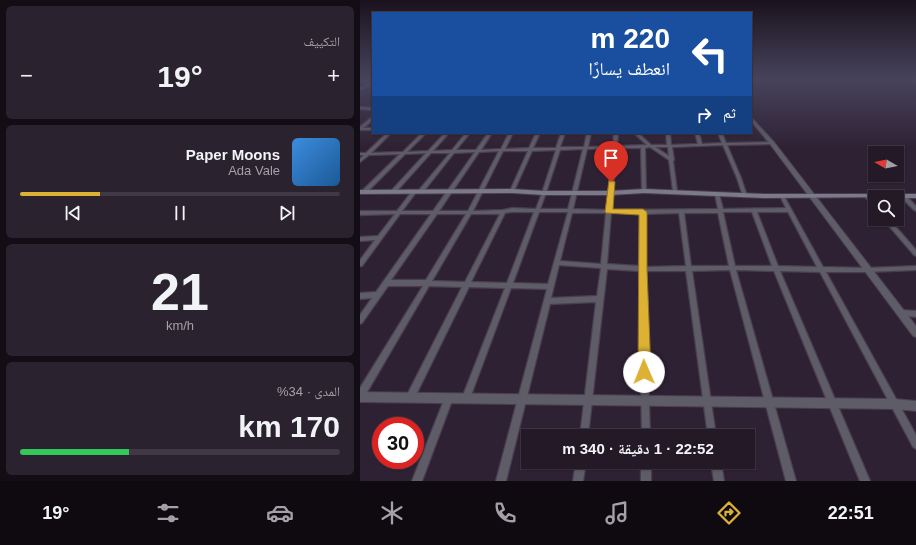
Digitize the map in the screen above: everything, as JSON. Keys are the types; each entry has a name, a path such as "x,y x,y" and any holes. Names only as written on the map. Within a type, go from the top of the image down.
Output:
{"main road":[{"path":"362,192 512,191 610,194 644,191 675,191 745,196 867,196"},
{"path":"904,196 916,196"}],"street":[{"path":"360,108 372,109"},
{"path":"360,129 372,119"},
{"path":"752,119 772,143 916,334"},
{"path":"360,129 372,129"},
{"path":"360,160 389,134"},
{"path":"362,192 405,153 423,134"},
{"path":"393,192 446,134"},
{"path":"360,264 398,212 454,151 467,134"},
{"path":"360,321 489,134"},
{"path":"511,134 470,212 360,396 645,402 895,404 916,406"},
{"path":"512,191 538,134"},
{"path":"466,398 544,193 563,134"},
{"path":"501,481 576,193 589,134"},
{"path":"585,429 604,265 616,134"},
{"path":"637,134 650,146 672,160"},
{"path":"668,134 675,191"},
{"path":"697,134 700,145"},
{"path":"720,134 745,196"},
{"path":"360,154 772,143"},
{"path":"643,146 644,191"},
{"path":"717,194 732,268 791,481"},
{"path":"782,196 820,269 916,444"},
{"path":"904,197 916,209"},
{"path":"360,218 362,213 398,212 434,213 537,210 570,212 681,212 720,210 789,210"},
{"path":"754,211 776,268 865,481"},
{"path":"410,398 503,212"},
{"path":"643,212 642,269 646,429"},
{"path":"681,212 711,429"},
{"path":"892,226 916,254"},
{"path":"360,239 379,238"},
{"path":"558,263 604,265 642,269 776,268 868,270 916,268"},
{"path":"386,283 551,287"},
{"path":"360,296 377,295"},
{"path":"547,301 599,299"},
{"path":"901,313 916,314"},
{"path":"417,481 449,398"},
{"path":"578,481 580,469"},
{"path":"646,469 646,481"},
{"path":"717,469 719,481"}],"route":[{"path":"611,182 609,212 643,212 642,269 644,372"}]}
